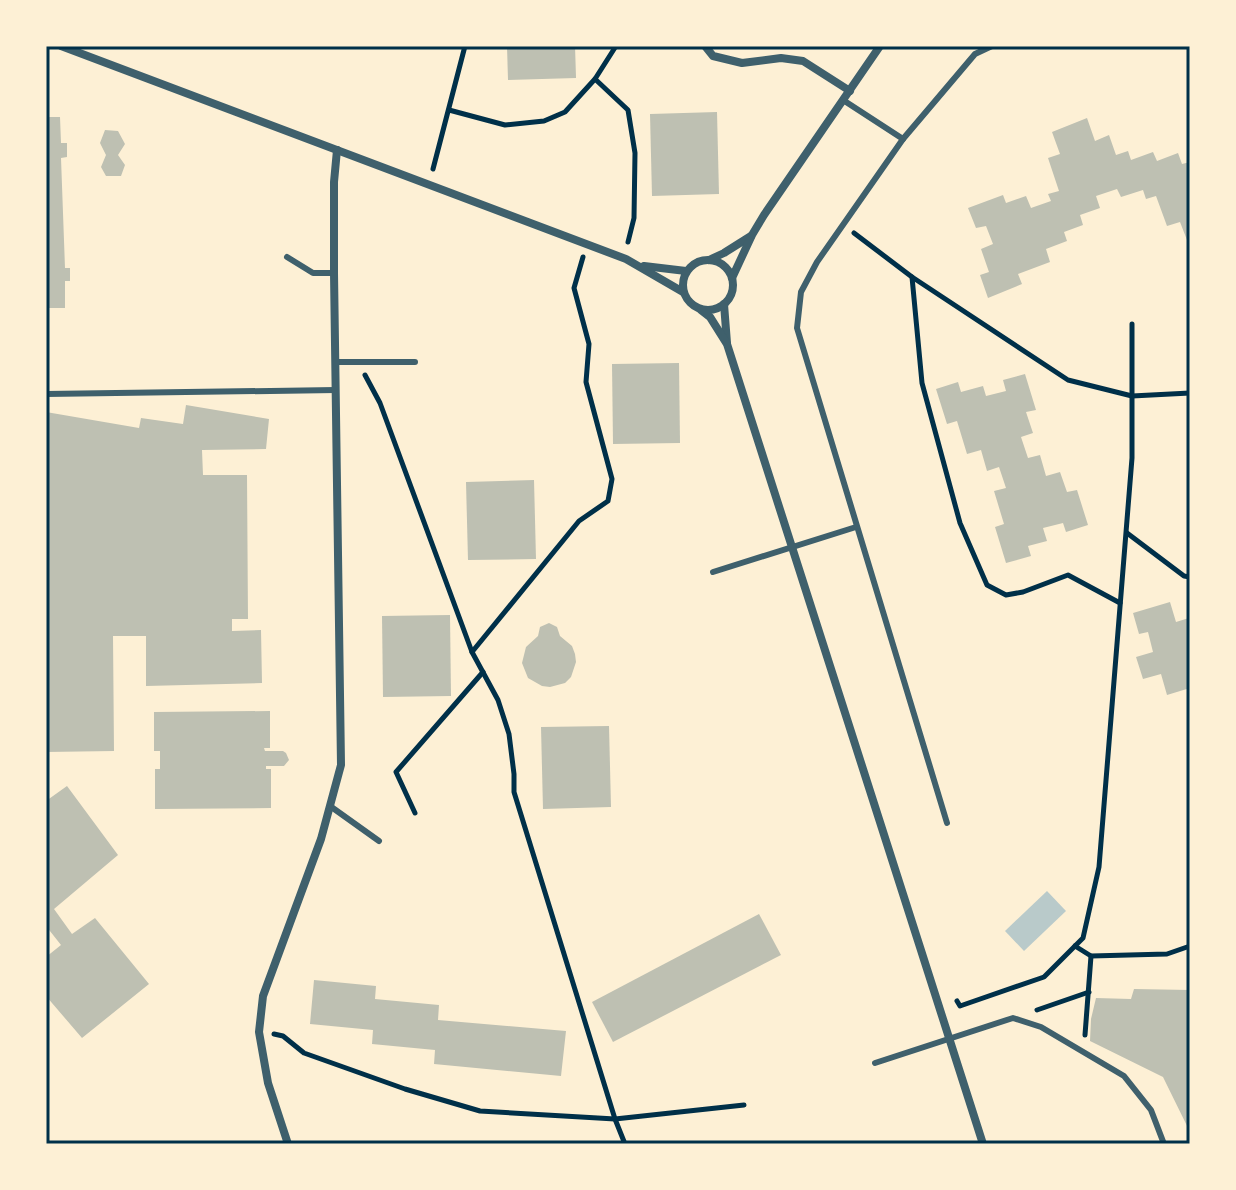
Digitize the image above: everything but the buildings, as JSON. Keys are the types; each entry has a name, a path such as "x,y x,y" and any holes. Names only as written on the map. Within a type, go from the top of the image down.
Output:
{"street":[{"path":"61,46 626,259 683,292"},
{"path":"705,46 713,56 742,63 781,58 803,61 850,91"},
{"path":"780,46 781,58"},
{"path":"701,310 711,310 724,304 732,292 732,278 752,235 880,46"},
{"path":"288,1144 268,1083 259,1032 263,996 321,839 341,765 334,273 337,150"},
{"path":"727,344 710,317 690,303 682,285 686,271 692,265 724,253 752,235"},
{"path":"709,260 727,269 732,278"},
{"path":"639,265 686,271"},
{"path":"724,304 727,344 983,1144"}],"lane":[{"path":"947,823 797,328 801,292 817,262 903,139 975,54 992,46"},
{"path":"843,100 903,139"},
{"path":"287,257 313,273 334,273"},
{"path":"336,362 415,362"},
{"path":"46,394 336,390"},
{"path":"713,572 856,527"},
{"path":"330,806 379,841"},
{"path":"875,1063 1013,1018 1041,1027 1124,1076 1151,1110 1164,1144"}],"path":[{"path":"429,185 465,46"},
{"path":"449,110 505,125 544,121 565,112 595,79 616,46"},
{"path":"595,79 628,110 635,153 634,218 626,259"},
{"path":"843,225 912,277 1068,380 1132,396 1190,393"},
{"path":"472,652 579,521 608,501 612,479 586,382 589,344 574,288 587,244"},
{"path":"912,277 922,383 960,523 987,585 1006,595 1015,594 1068,575 1120,603"},
{"path":"932,986 946,982 960,1006 1044,977 1083,938 1099,867 1132,458 1132,324"},
{"path":"357,362 380,403 472,652 498,700 509,734 514,792 625,1144"},
{"path":"1126,532 1184,576 1190,577"},
{"path":"415,813 396,772 483,672"},
{"path":"1075,946 1091,956 1167,954 1190,946"},
{"path":"1084,1051 1091,956"},
{"path":"1013,1018 1089,992"},
{"path":"259,1032 283,1036 304,1053 405,1089 480,1111 615,1119 744,1105"}],"shaded area":[{"path":"1047,891 1066,911 1024,951 1005,931"}]}
